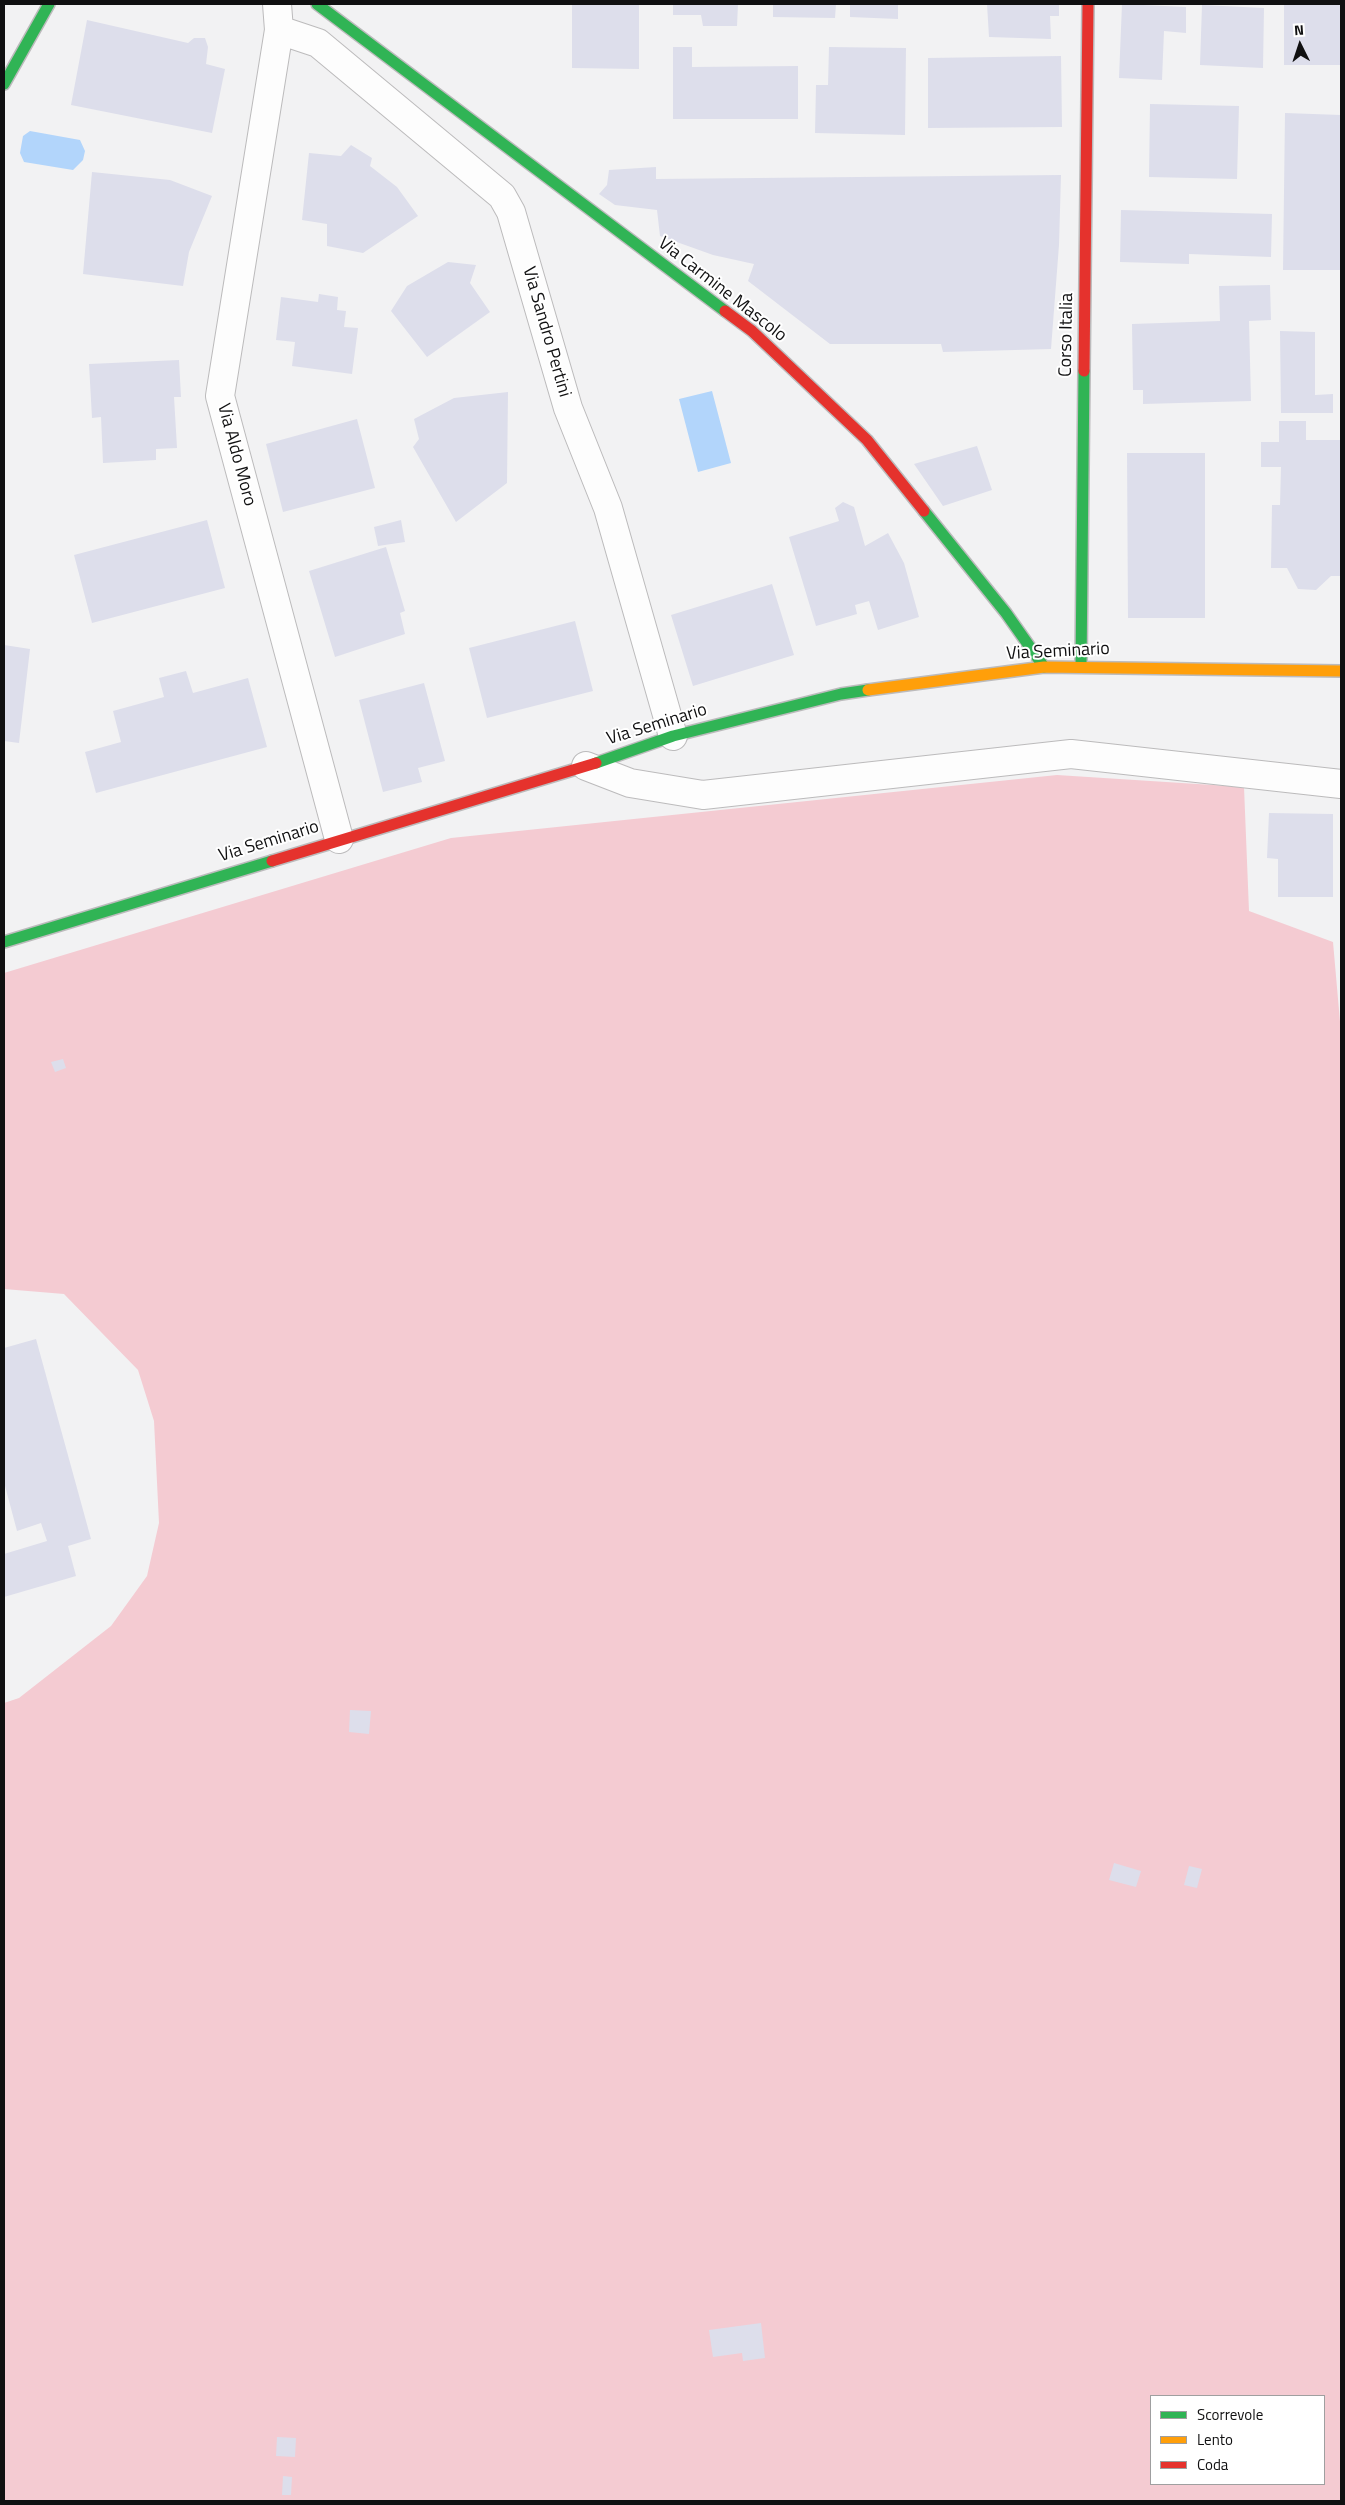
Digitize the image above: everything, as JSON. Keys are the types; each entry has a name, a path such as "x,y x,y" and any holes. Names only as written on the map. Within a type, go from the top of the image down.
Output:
{"street":[{"path":"4,84 49,4"},
{"name":"Via Carmine Mascolo","path":"317,4 752,331 867,440 1006,613 1044,667"},
{"name":"Corso Italia","path":"1081,666 1088,4"},
{"name":"Via Sandro Pertini","path":"278,17 318,43 502,196 511,212 568,408 608,508 673,736"},
{"name":"Via Aldo Moro","path":"278,17 220,396 339,839"},
{"name":"Via Seminario","path":"4,942 339,839 586,766 673,736 841,694 1044,667 1341,671"},
{"path":"586,766 630,783 703,795 1071,754 1341,784"}],"shaded area":[{"path":"1057,775 1244,787 1249,911 1333,942 1341,1033 1341,2501 4,2501 4,1703 19,1698 111,1626 147,1576 159,1523 154,1421 138,1370 64,1294 4,1289 4,973 451,838"}],"water":[{"path":"30,131 80,140 85,151 83,160 73,170 24,162 20,153 23,136"},
{"path":"712,391 731,463 698,472 679,399"}],"building":[{"path":"572,4 639,4 639,69 572,68"},
{"path":"673,4 738,4 737,26 703,26 701,15 673,15"},
{"path":"773,4 836,4 835,18 773,17"},
{"path":"850,4 898,4 898,19 850,17"},
{"path":"987,4 1059,4 1059,16 1050,16 1051,39 989,37"},
{"path":"1122,4 1186,7 1186,33 1164,31 1162,80 1119,78"},
{"path":"1284,4 1341,4 1341,65 1284,65"},
{"path":"1202,5 1264,8 1263,68 1200,65"},
{"path":"87,20 188,43 194,38 205,38 208,47 206,64 225,69 212,133 71,105"},
{"path":"673,47 692,47 692,67 798,66 798,119 673,119"},
{"path":"829,47 906,48 905,135 815,133 816,85 828,85"},
{"path":"1061,56 1062,127 928,128 928,58"},
{"path":"1150,104 1239,106 1237,179 1149,177"},
{"path":"1285,113 1341,115 1341,270 1283,270"},
{"path":"351,145 372,158 370,166 397,187 418,216 363,253 327,246 327,224 302,220 309,153 341,156"},
{"path":"656,167 656,179 1061,175 1059,245 1051,349 943,352 941,344 830,344 748,281 754,264 713,255 660,236 657,210 615,205 599,194 607,185 609,170"},
{"path":"92,172 170,180 212,196 189,252 183,286 83,274"},
{"path":"1121,210 1272,214 1271,257 1189,254 1189,264 1120,262"},
{"path":"448,262 476,265 470,283 490,312 427,357 391,311 407,286"},
{"path":"1270,285 1271,320 1249,321 1251,401 1143,404 1143,390 1133,390 1132,324 1220,321 1219,286"},
{"path":"319,294 338,297 337,310 346,311 344,327 358,328 352,374 292,366 295,342 276,340 281,297 318,302"},
{"path":"1280,331 1315,332 1315,395 1333,394 1333,413 1281,413"},
{"path":"179,360 181,397 174,397 177,448 156,449 156,460 103,463 101,417 92,418 89,364"},
{"path":"508,392 507,483 456,522 413,447 419,439 414,419 454,398"},
{"path":"357,419 375,488 283,512 266,444"},
{"path":"1279,421 1306,421 1306,440 1341,440 1341,576 1331,576 1316,590 1298,589 1287,568 1271,568 1272,505 1280,505 1281,467 1261,467 1261,442 1279,442"},
{"path":"977,446 992,490 943,506 914,464"},
{"path":"1127,453 1205,453 1205,618 1128,618"},
{"path":"843,502 854,507 865,546 888,533 904,563 919,617 878,630 869,601 855,605 857,614 816,626 789,537 839,521 835,508"},
{"path":"207,520 225,588 92,623 74,555"},
{"path":"401,520 405,542 378,546 374,527"},
{"path":"386,547 405,611 400,613 405,634 335,657 309,571"},
{"path":"772,584 794,655 693,686 671,615"},
{"path":"575,621 593,691 487,718 469,648"},
{"path":"4,645 30,649 19,743 4,741"},
{"path":"186,671 193,693 248,678 267,747 96,793 85,752 121,742 113,711 164,697 159,678"},
{"path":"424,683 445,761 418,768 422,782 383,792 359,700"},
{"path":"1269,813 1333,814 1333,897 1278,897 1278,859 1267,858"},
{"path":"63,1059 66,1068 55,1072 51,1062"},
{"path":"36,1339 91,1539 68,1546 76,1576 4,1597 4,1554 47,1541 41,1523 17,1531 4,1482 4,1348"},
{"path":"350,1710 371,1711 369,1734 349,1732"},
{"path":"1114,1863 1141,1871 1136,1887 1109,1880"},
{"path":"1189,1866 1202,1869 1197,1888 1184,1885"},
{"path":"761,2323 765,2358 743,2361 742,2353 713,2357 709,2330"},
{"path":"277,2437 296,2438 295,2457 276,2456"},
{"path":"283,2476 292,2477 291,2495 282,2495"}],"traffic: fast":[{"path":"4,84 49,4"},
{"path":"317,4 725,311"},
{"path":"1081,666 1084,371"},
{"path":"924,511 1006,613 1044,667"},
{"path":"596,763 673,736 841,694 868,690"},
{"path":"4,942 272,861"}],"traffic: slow":[{"path":"868,690 1044,667 1341,671"}],"traffic: jam":[{"path":"1084,371 1088,4"},
{"path":"725,311 752,331 867,440 924,511"},
{"path":"272,861 596,763"}]}
